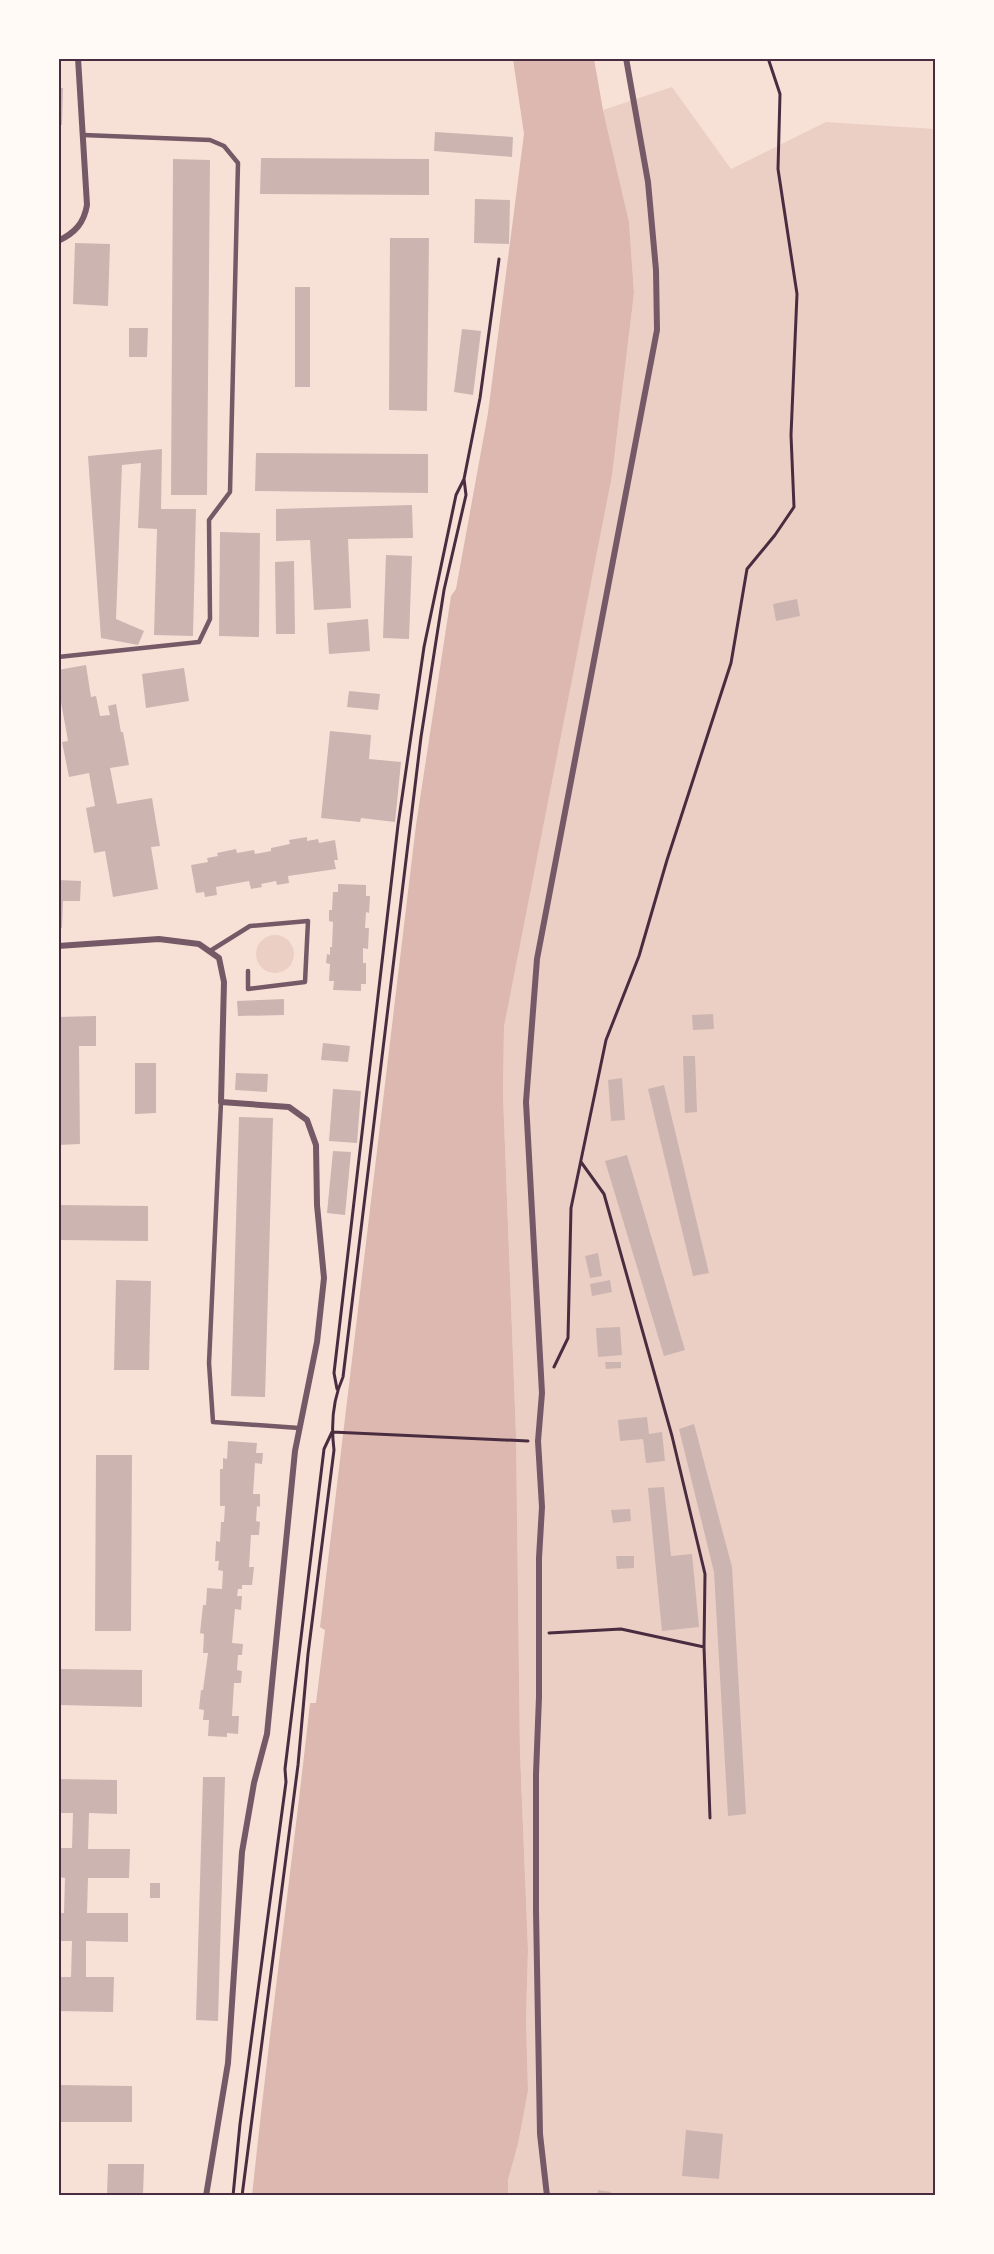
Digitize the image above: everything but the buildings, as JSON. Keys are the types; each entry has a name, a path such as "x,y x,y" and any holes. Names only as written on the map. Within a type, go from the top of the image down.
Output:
{"street":[{"path":"58,241 77,229 85,216 87,205 78,58"},
{"path":"547,2196 540,2134 536,1922 538,1558 542,1507 538,1441 542,1393 525,1102 537,959 657,330 656,270 648,182 626,58"},
{"path":"58,946 159,939 199,944 210,951 219,958 224,982 221,1102 289,1107 307,1120 316,1145 317,1205 324,1278 317,1342 295,1451 267,1734 254,1783 242,1852 228,2062 206,2196"}],"lane":[{"path":"58,657 199,642 210,619 209,519 230,492 238,163 224,146 210,140 83,135"},
{"path":"210,951 250,926 308,921 305,982 248,988 248,971"},
{"path":"221,1102 209,1364 213,1422 299,1428"}],"path":[{"path":"542,1393 568,1338 571,1208 606,1040 639,956 667,861 732,663 747,568 775,535 794,507 791,435 797,294 778,169 780,94 768,58"},
{"path":"242,2196 298,1765 308,1654 334,1450 332,1432 337,1390 334,1373 398,825 424,647 456,495 464,479 480,399 499,259"},
{"path":"337,1390 343,1377 421,737 444,590 466,495 464,479"},
{"path":"580,1162 604,1194 672,1436 705,1574 704,1647 710,1818"},
{"path":"332,1432 538,1441"},
{"path":"233,2196 240,2124 286,1782 285,1769 315,1516 324,1449 332,1432"},
{"path":"538,1634 621,1629 704,1647"}],"shaded area":[{"path":"513,59 594,59 603,110 629,222 634,293 612,476 504,1027 503,1094 516,1435 520,1752 528,1950 526,2019 528,2091 518,2144 508,2180 508,2195 252,2196 310,1703 316,1703 325,1630 320,1627 416,825 451,596 456,589 488,413 524,134"},
{"path":"672,87 731,169 826,122 935,129 935,2195 508,2196 508,2180 518,2144 528,2091 526,2019 528,1950 520,1752 516,1435 503,1094 504,1027 612,476 634,293 629,222 603,110"},
{"path":"275,935 288,941 294,954 288,967 275,973 262,967 256,954 262,941"}]}
